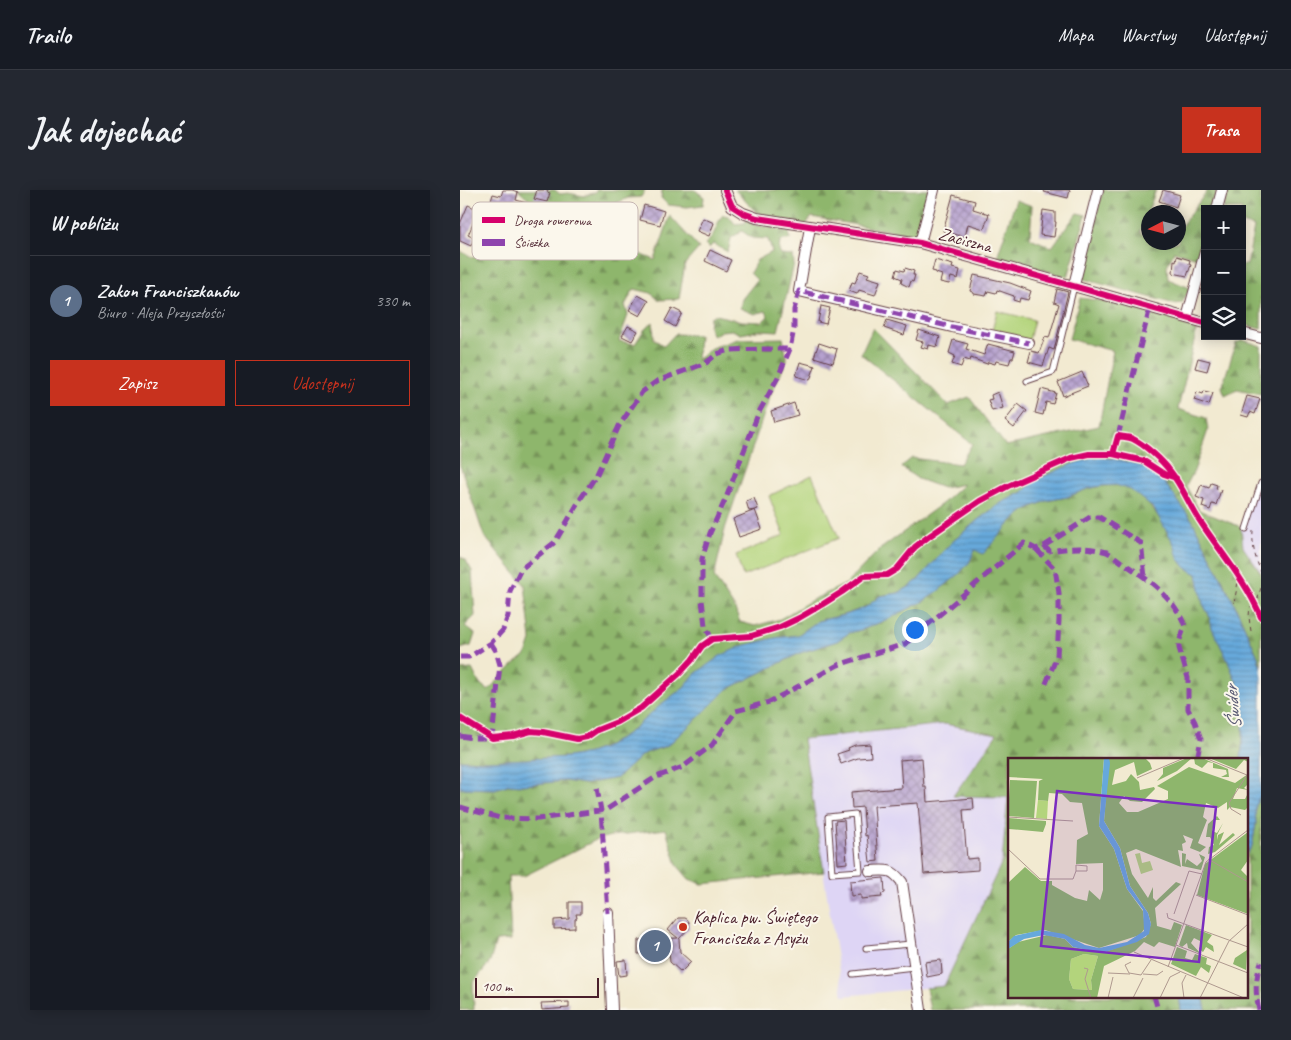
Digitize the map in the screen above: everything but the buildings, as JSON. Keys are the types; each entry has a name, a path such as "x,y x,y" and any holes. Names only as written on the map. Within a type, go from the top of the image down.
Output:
{"street":[{"path":"920,243 934,190"},
{"path":"1074,285 1098,190"},
{"path":"1218,205 1222,190"},
{"name":"Zaciszna","path":"729,193 732,206 743,213 758,218 920,243 1201,322"},
{"path":"810,226 800,291 1030,344"},
{"path":"1186,318 1201,266"},
{"path":"1246,334 1261,338"},
{"path":"865,871 886,870 894,872 902,882 921,1010"},
{"path":"608,913 612,1010"}],"lane":[{"path":"1027,381 1053,372 1074,285"},
{"path":"1246,529 1261,483"},
{"path":"855,814 865,871 832,873 828,816 855,814"},
{"path":"866,948 911,944"},
{"path":"853,974 914,967"}],"path":[{"path":"1249,519 1254,520 1253,549 1261,572"},
{"path":"1234,603 1239,577"},
{"path":"1251,631 1249,610 1258,598 1261,588"}],"shaded area":[{"path":"1261,465 1261,604 1233,551"},
{"path":"945,724 997,733 953,796 1008,796 1002,862 944,986 843,996 802,739"}],"green space":[{"path":"518,190 555,190 560,194 568,193 584,196 596,192 596,190 645,190 641,197 628,198 619,202 532,202"},
{"path":"662,190 695,190 704,197 703,205 687,207 668,205 661,198"},
{"path":"735,190 930,190 918,236 812,217 804,227 756,212"},
{"path":"1103,190 1156,190 1150,205 1141,205 1141,250 1186,250 1186,220 1208,190 1217,190 1213,205 1201,205 1201,245 1197,258 1174,251 1167,266 1168,279 1190,288 1182,303 1175,304 1080,278"},
{"path":"1228,190 1261,190 1261,329 1246,325 1246,265 1254,227 1246,224 1246,205 1224,205"},
{"path":"1016,200 1032,206 1030,238 1052,247 1077,213 1086,215 1068,277 997,257"},
{"path":"723,215 729,216 735,224 745,223 748,217 754,225 789,232 790,239 780,241 779,251 781,255 793,256 794,264 778,331 762,330 741,334 732,330 721,331 713,336 709,328 710,317 715,315 742,321 762,322 768,316 766,311 754,314 740,308 742,299 757,280 750,273 757,260 772,252 768,239 752,238 742,231 731,238 728,252 713,244 709,248 705,244 711,238"},
{"path":"670,216 699,248 685,264 679,299 659,300 651,293 634,289 625,305 628,315 619,341 635,344 644,330 653,322 654,339 664,346 675,334 699,335 697,360 711,348 738,339 783,338 787,360 770,396 725,529 714,577 734,607 740,622 755,626 780,619 812,600 846,584 879,550 943,503 964,484 943,488 918,479 901,467 912,458 960,464 972,444 861,354 873,328 948,405 969,397 1006,446 1099,426 1113,351 1069,339 1080,298 1121,303 1198,325 1178,409 1206,418 1208,430 1194,471 1186,486 1199,510 1241,527 1243,547 1261,573 1261,669 1258,657 1234,603 1192,520 1161,478 1035,480 1023,492 1001,503 979,519 951,543 918,580 909,587 898,593 880,596 866,607 818,621 798,635 742,646 720,657 695,674 683,688 631,731 608,746 589,753 568,757 487,761 460,760 460,670 472,669 479,683 488,690 526,655 531,640 525,585 484,536 460,465 460,251 472,257 472,260 638,260 638,253 655,260"},
{"path":"997,311 1034,320 1029,340 992,331"},
{"path":"1243,340 1261,346 1261,394 1237,389 1225,395 1222,387 1236,343"},
{"path":"812,475 839,538 743,576 736,555 784,535 769,496"},
{"path":"1116,485 1131,490 1145,501 1167,529 1181,562 1197,574 1203,604 1238,686 1244,709 1241,758 1008,758 1008,797 953,796 997,734 945,724 803,739 824,872 702,884 689,879 677,865 666,829 598,839 524,876 508,876 511,940 496,941 490,962 473,983 474,1010 460,1010 460,788 495,789 510,784 522,785 565,781 585,784 617,778 643,754 668,745 726,690 800,653 837,641 849,633 888,619 924,601 969,563 975,550 998,536 1027,509 1046,501 1067,497 1101,486"},
{"path":"460,557 465,559 472,571 475,616 465,626 475,634 471,646 460,649"},
{"path":"1261,793 1261,1010 1206,1010 1203,998 1248,998 1248,852 1252,846 1256,824 1255,808"},
{"path":"1008,797 1008,998 1179,998 1181,1010 930,1010 926,988 944,986 1002,862"}],"water":[{"path":"1093,457 1115,459 1143,466 1161,478 1192,520 1234,603 1258,657 1261,669 1261,793 1255,808 1256,824 1252,846 1248,852 1248,758 1241,758 1244,709 1238,686 1203,604 1197,574 1186,568 1178,558 1174,544 1154,509 1131,490 1116,485 1087,489 1067,497 1046,501 1027,509 1012,521 983,554 975,550 969,563 957,576 924,601 888,619 849,633 837,641 800,653 726,690 668,745 643,754 617,778 585,784 565,781 522,785 510,784 495,789 460,788 460,760 487,761 568,757 589,753 608,746 631,731 683,688 695,674 720,656 742,646 798,635 818,621 848,614 866,607 880,596 898,593 918,580 951,543 979,519 1001,503 1023,492 1035,480"},
{"path":"1179,998 1203,998 1206,1010 1181,1010"}],"marked path":[{"path":"712,639 705,626 702,600 702,559 710,533 726,498 758,414 778,377 790,349 794,329 794,310 799,291 1029,343"},
{"path":"1118,436 1150,307"},
{"path":"460,657 469,657 491,643 503,630 508,616 510,591 521,569 555,542 596,476 619,426 642,392 657,381 706,363 717,354 729,350 790,349"},
{"path":"1044,546 1090,517 1099,517 1141,543 1145,577"},
{"path":"460,807 500,818 538,819 606,810 656,777 683,767 712,745 736,711 769,702 838,665 905,644 1024,543 1036,549 1044,546 1049,551 1083,548 1106,552 1151,582 1174,606 1185,626 1179,642 1179,648 1188,678 1188,709 1201,739 1197,758"},
{"path":"1036,549 1055,569 1059,593 1057,656 1045,686"},
{"path":"491,643 496,651 500,665 492,738"},
{"path":"460,736 490,738"},
{"path":"597,788 601,811 608,913"},
{"path":"1259,1010 1256,986 1261,962"},
{"path":"1155,998 1158,1010"}],"cycle path":[{"path":"725,190 732,206 743,213 757,218 920,243 1201,322"},
{"path":"1113,454 1118,436 1128,437 1143,445 1163,462 1175,477 1198,517 1241,581 1261,617"},
{"path":"460,718 492,738 513,736 531,731 577,739 587,737 641,708 680,673 702,646 712,639 751,636 780,627 823,604 864,576 887,575 897,569 915,547 980,501 1008,486 1071,458 1089,454 1113,454 1144,461 1164,474 1176,478"}],"place":[{"name":"Kaplica pw. Świętego Franciszka z Asyżu","path":"683,927"},
{"name":"Zakon Franciszkanów","path":"655,946"}],"water label":[{"name":"Świder","path":"1233,707"}]}
